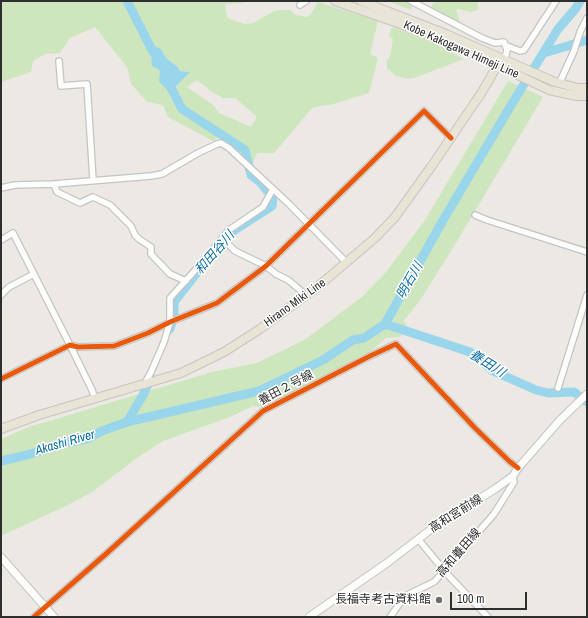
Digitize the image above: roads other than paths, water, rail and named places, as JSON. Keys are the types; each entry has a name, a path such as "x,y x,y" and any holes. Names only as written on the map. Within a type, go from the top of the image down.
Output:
{"main road":[{"name":"Kobe Kakogawa Himeji Line","path":"335,1 412,28 499,62"},
{"name":"Kobe Kakogawa Himeji Line","path":"361,1 446,34 514,69 550,90 577,96 587,96"},
{"name":"Hirano Miki Line","path":"1,429 39,415 181,373 224,352 260,329 316,288 347,263 395,218 482,92 499,62"},
{"name":"Kobe Kakogawa Himeji Line","path":"514,69 557,83 578,88 587,88"}],"street":[{"path":"300,5 306,1"},
{"path":"411,1 482,38 494,43 504,42 506,46 520,51 524,50 556,1"},
{"path":"557,83 574,51 580,32 587,18"},
{"path":"499,62 506,55 506,46"},
{"path":"59,61 61,86 87,84 93,180"},
{"path":"1,379 70,345 78,347 114,346 217,303 266,266 424,111 451,138"},
{"path":"1,188 93,180 142,178 162,174 198,153 221,143 229,148 347,263"},
{"path":"54,184 57,192 80,203 92,197 110,205 131,226 135,235 151,247 151,254 170,274 186,281"},
{"path":"147,384 164,342 170,322 170,298 200,266 229,230 263,207 273,190"},
{"path":"475,215 587,252"},
{"path":"1,240 13,233 70,345 95,399"},
{"path":"222,238 235,251 266,266 276,274 288,280 306,295"},
{"path":"1,295 9,287 34,274"},
{"path":"558,388 587,294"},
{"name":"養田２号線","path":"34,617 107,553 262,411 396,344 475,428 509,462 518,468"},
{"name":"高和宮前線","path":"315,615 387,563 418,538 513,476 518,468 560,420 584,397"},
{"name":"高和養田線","path":"392,616 403,599 409,594 434,582 494,514 514,482 513,476"},
{"path":"418,538 488,617"},
{"path":"1,557 54,617"}],"water":[{"path":"147,43 161,49 166,58 177,66 180,71 190,72 170,92 159,82 160,72 152,66"}],"waterway":[{"name":"和田谷川","path":"127,1 153,52"},
{"name":"明石川","path":"1,461 27,455 69,442 87,439 102,431 127,422 259,391 323,360 353,340 364,338 385,324 442,222 513,102 558,29 580,1"},
{"path":"544,53 587,40"},
{"name":"和田谷川","path":"167,80 182,109 245,150 251,175 260,182 273,198 272,206 230,233 223,241"},
{"name":"和田谷川","path":"170,329 174,316 174,302 207,260"},
{"name":"養田川","path":"385,324 470,352 481,359 493,371 536,390 548,393 574,392 587,402"},
{"name":"和田谷川","path":"127,422 151,378"}],"place":[{"name":"長福寺考古資料館","path":"439,600"}],"water label":[{"name":"Akashi River","path":"65,443"}]}
